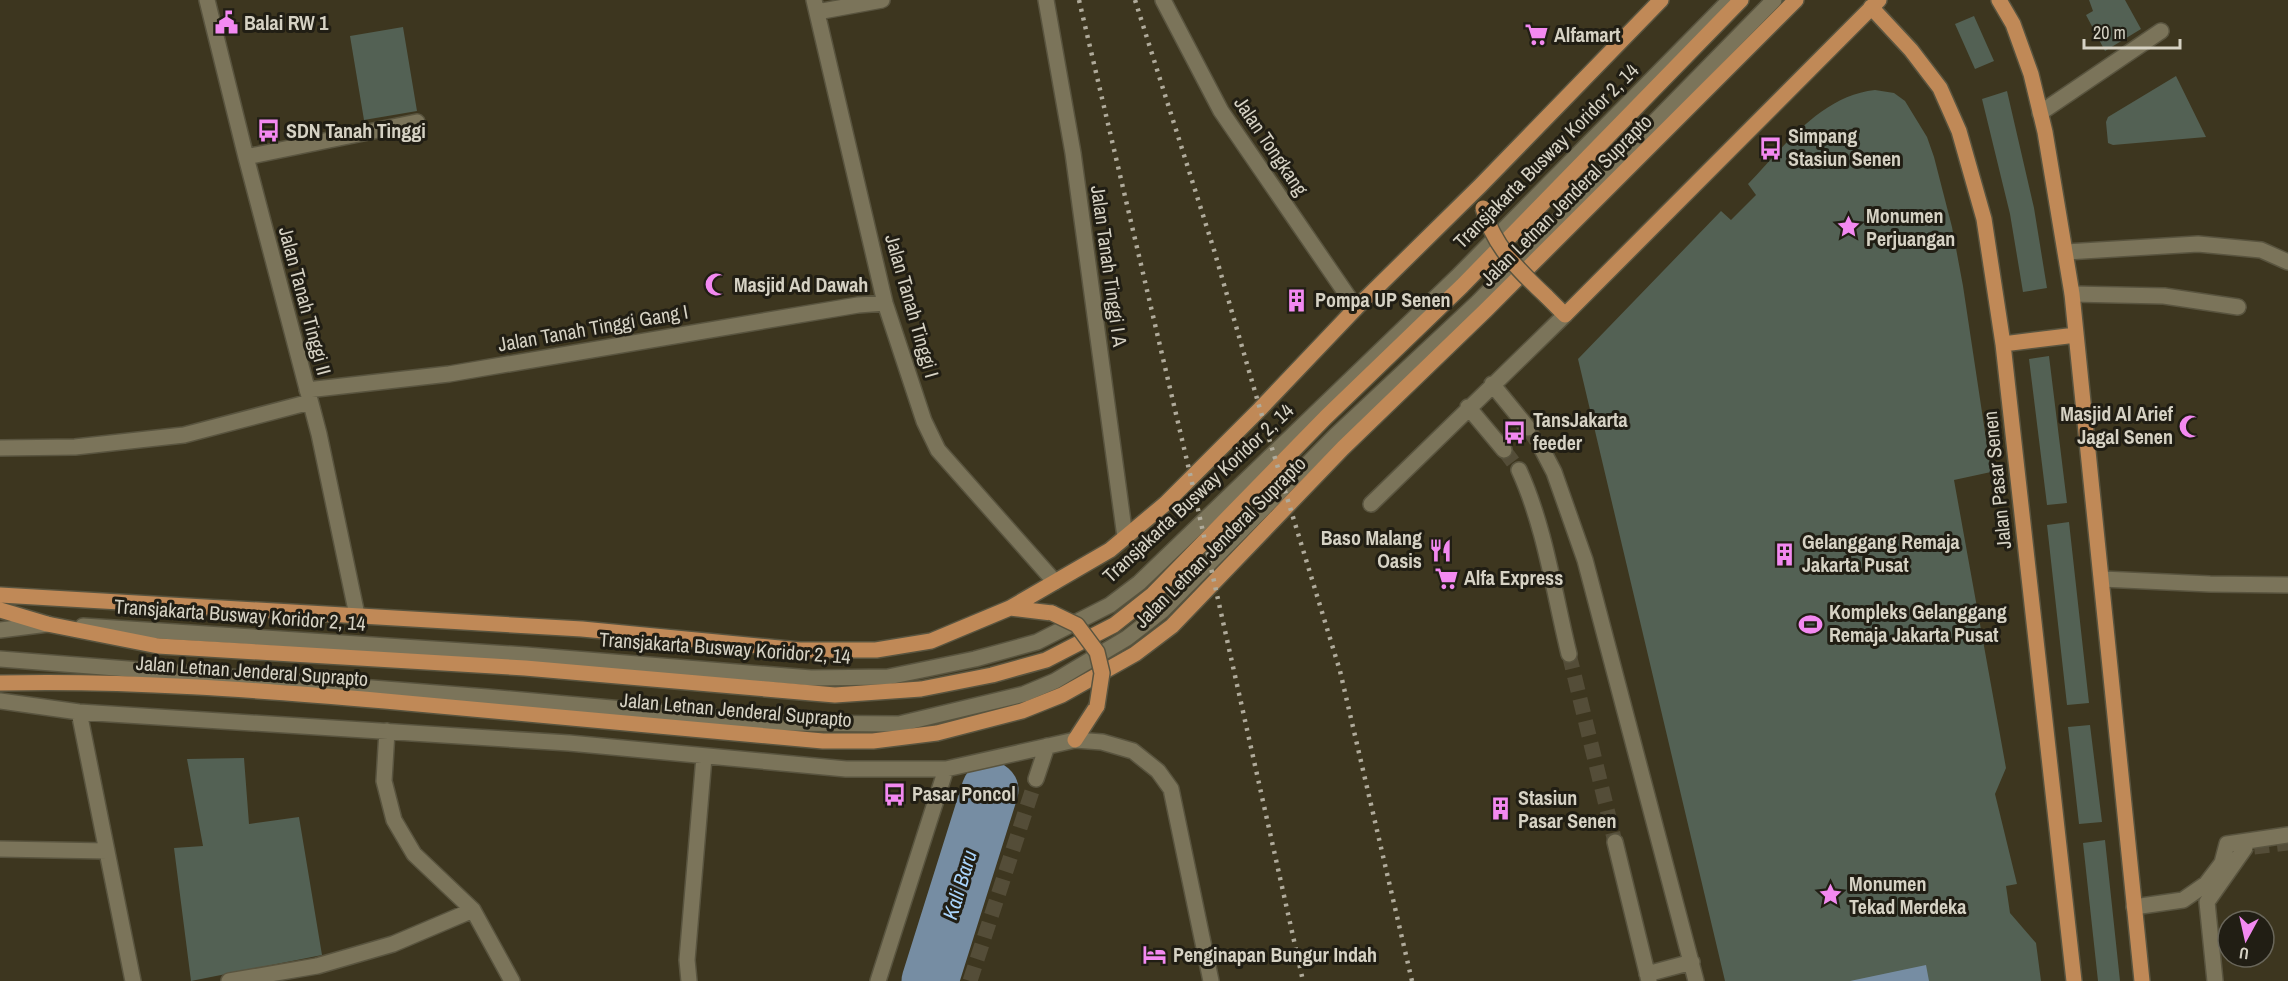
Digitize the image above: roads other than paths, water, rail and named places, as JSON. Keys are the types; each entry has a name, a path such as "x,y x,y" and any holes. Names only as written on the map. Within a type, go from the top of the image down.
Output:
{"main road":[{"path":"0,595 582,629 800,650 876,650 931,641 1010,608 1110,550 1125,537 1191,478 1661,0"},
{"name":"Jalan Letnan Jenderal Suprapto","path":"0,610 47,624 158,646 525,669 835,695 921,689 992,675 1046,660 1114,625 1153,594 1326,417 1462,286 1741,0"},
{"name":"Jalan Letnan Jenderal Suprapto","path":"0,683 56,682 206,686 823,741 873,741 937,733 1022,711 1062,695 1135,654 1172,626 1343,448 1486,310 1796,0"},
{"path":"1999,0 2013,24 2031,74 2066,252 2102,579 2142,981"},
{"path":"1480,186 1488,226 1503,252 1565,315 1875,4"},
{"name":"Jalan Pasar Senen","path":"1875,4 1940,88 1959,131 1984,219 2003,344 2074,981"},
{"path":"2003,344 2076,335"},
{"path":"1010,608 1052,613 1077,624 1096,652 1102,673 1097,706 1075,740"}],"street":[{"name":"Jalan Tanah Tinggi II","path":"207,0 319,434 357,615"},
{"path":"815,6 882,0"},
{"name":"Jalan Tanah Tinggi I A","path":"1046,0 1073,153 1125,537"},
{"name":"Jalan Tongkang","path":"1163,0 1221,111 1356,308"},
{"name":"Transjakarta Busway Koridor 2, 14","path":"0,630 47,624 526,655 811,678 888,677 975,659 1037,642 1110,605 1139,583 1457,277 1730,0"},
{"path":"0,659 487,697 780,723 899,724 1024,694 1055,681 1127,638 1163,610 1336,435 1478,302 1774,0"},
{"name":"Jalan Tanah Tinggi I","path":"815,6 885,303 924,421 938,450 1055,582"},
{"path":"2040,113 2161,31"},
{"path":"246,157 417,122"},
{"path":"2066,252 2208,244 2261,250 2288,262"},
{"path":"2072,294 2164,296 2238,307"},
{"name":"Jalan Tanah Tinggi Gang I","path":"0,448 75,447 184,435 308,396 858,305 885,303"},
{"path":"1371,504 1565,315"},
{"path":"1492,384 1528,428"},
{"path":"1468,407 1504,450"},
{"path":"1542,449 1562,491 1585,560 1696,981"},
{"path":"1519,470 1537,519 1569,654"},
{"path":"2102,579 2288,585"},
{"path":"0,702 79,712 569,743 846,769 946,769 1075,740 1102,742 1133,751 1158,771 1171,789 1211,981"},
{"path":"79,712 133,981"},
{"path":"387,730 384,781 394,819 414,854 473,910 512,981"},
{"path":"1036,779 1047,746"},
{"path":"689,981 687,960 704,756"},
{"path":"878,981 946,769"},
{"path":"2134,907 2183,900 2206,884 2222,863 2227,844 2288,835"},
{"path":"1615,842 1648,977 1692,962"},
{"path":"2215,981 2207,902 2245,848"},
{"path":"0,849 107,851"},
{"path":"229,981 317,966 393,944 473,910"}],"water":[{"path":"1926,965 1929,981 1850,981"}],"waterway":[{"name":"Kali Baru","path":"930,981 990,790"}],"tunnel":[{"path":"1528,428 1542,449"},
{"path":"1504,450 1519,470"},
{"path":"1569,654 1615,842"},
{"path":"970,981 1036,779"},
{"path":"2254,847 2288,843"}],"railway":[{"path":"1079,0 1191,478 1303,981"},
{"path":"1135,0 1214,250 1340,671 1412,981"}],"place":[{"name":"Balai RW 1","path":"226,23"},
{"name":"Alfamart","path":"1536,35"},
{"name":"SDN Tanah Tinggi","path":"268,131"},
{"name":"Simpang Stasiun Senen","path":"1770,148"},
{"name":"Monumen Perjuangan","path":"1848,227"},
{"name":"Masjid Ad Dawah","path":"716,285"},
{"name":"Pompa UP Senen","path":"1297,300"},
{"name":"Masjid Al Arief Jagal Senen","path":"2191,426"},
{"name":"TansJakarta feeder","path":"1515,432"},
{"name":"Baso Malang Oasis","path":"1440,550"},
{"name":"Gelanggang Remaja Jakarta Pusat","path":"1784,554"},
{"name":"Alfa Express","path":"1446,578"},
{"name":"Kompleks Gelanggang Remaja Jakarta Pusat","path":"1811,624"},
{"name":"Pasar Poncol","path":"894,794"},
{"name":"Stasiun Pasar Senen","path":"1500,809"},
{"name":"Monumen Tekad Merdeka","path":"1831,895"},
{"name":"Penginapan Bungur Indah","path":"1155,955"}]}
